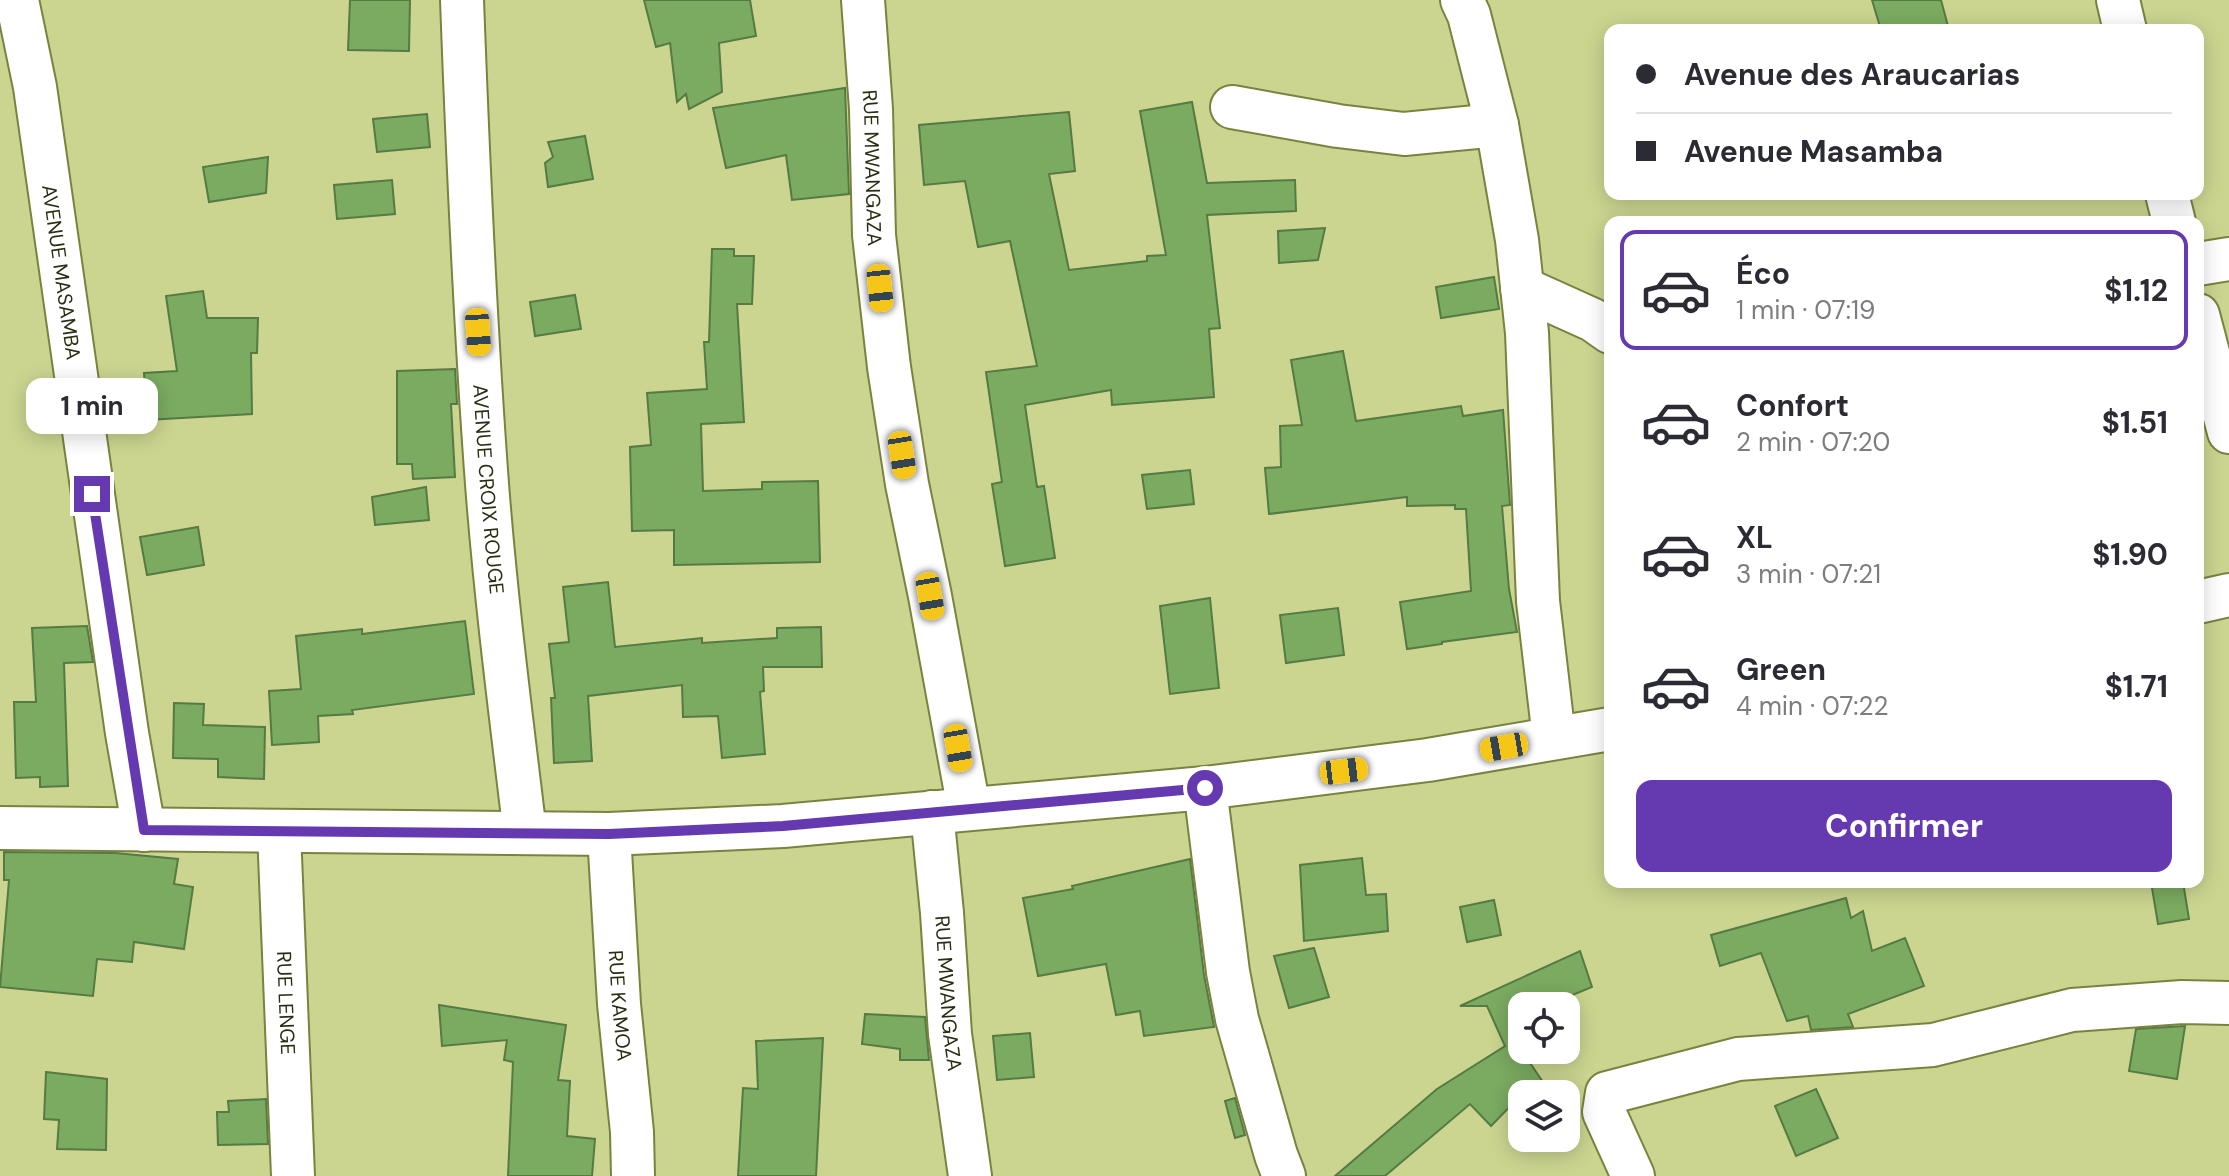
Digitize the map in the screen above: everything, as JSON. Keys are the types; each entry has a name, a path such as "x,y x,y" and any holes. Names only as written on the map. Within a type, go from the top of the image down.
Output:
{"street":[{"name":"AVENUE MASAMBA","path":"17,0 35,87 127,733 144,830"},
{"name":"AVENUE CROIX ROUGE","path":"462,0 470,209 487,486 525,833"},
{"name":"RUE MWANGAZA","path":"863,0 871,109 874,235 889,367 907,484 930,596 950,810 942,913 950,1034 970,1176"},
{"path":"1462,0 1469,15 1497,125 1522,288 1533,438 1538,601 1554,738"},
{"path":"2118,0 2124,24"},
{"path":"1232,107 1404,134 1497,125"},
{"path":"2204,263 2229,259"},
{"path":"1522,288 1604,328"},
{"path":"2204,338 2229,432"},
{"path":"2204,601 2229,595"},
{"path":"0,828 609,834 783,826 1205,788 1428,760 1604,730"},
{"path":"1205,788 1220,919 1237,1019 1284,1176"},
{"name":"RUE LENGE","path":"279,831 293,1176"},
{"name":"RUE KAMOA","path":"609,834 633,1176"},
{"path":"1633,1176 1604,1112 1607,1093 1738,1059 1933,1045 2072,1010 2182,1002 2229,1003"}],"building":[{"path":"350,0 410,0 409,51 348,50"},
{"path":"644,0 750,0 756,36 719,43 722,92 689,109 686,94 677,102 670,43 656,47"},
{"path":"1872,0 1941,0 1947,24 1879,24"},
{"path":"845,88 849,194 792,200 786,155 726,168 713,108"},
{"path":"1192,102 1207,183 1295,180 1296,211 1207,215 1220,328 1209,329 1214,397 1112,405 1111,390 1025,405 1037,487 1044,486 1055,558 1005,566 992,484 1002,482 986,372 1037,366 1010,241 978,247 965,181 924,185 919,125 1069,112 1075,171 1049,174 1069,270 1147,261 1147,256 1166,255 1140,111"},
{"path":"427,114 430,147 377,152 373,119"},
{"path":"585,136 593,179 548,187 545,163 553,157 548,142"},
{"path":"268,157 266,193 209,202 203,167"},
{"path":"392,180 395,214 337,219 334,185"},
{"path":"1325,228 1318,260 1279,263 1278,231"},
{"path":"712,249 734,249 734,256 754,256 752,304 737,304 744,422 701,424 703,491 762,489 762,482 818,481 820,562 674,565 674,530 632,531 630,447 651,445 647,393 707,389 704,342 709,342"},
{"path":"1494,277 1499,309 1441,318 1436,287"},
{"path":"203,291 207,318 258,318 257,353 251,353 252,414 147,420 144,373 177,371 166,296"},
{"path":"575,295 581,329 535,336 530,302"},
{"path":"1343,351 1356,421 1461,406 1463,416 1503,410 1510,505 1502,506 1509,589 1517,632 1407,649 1400,602 1471,591 1466,509 1455,509 1455,505 1407,506 1407,497 1269,514 1265,468 1281,467 1280,426 1302,425 1291,360"},
{"path":"455,369 457,404 451,404 455,477 413,479 412,464 397,464 397,371"},
{"path":"1190,470 1194,504 1147,509 1142,475"},
{"path":"426,487 429,520 375,525 372,497"},
{"path":"198,527 204,565 147,575 140,537"},
{"path":"608,582 615,647 702,638 702,643 777,638 777,628 821,627 822,667 763,667 764,691 760,692 765,754 722,758 718,716 683,717 682,685 588,696 592,761 554,763 551,698 555,698 549,644 569,642 563,587"},
{"path":"1210,598 1219,688 1170,694 1160,606"},
{"path":"1338,608 1344,655 1286,663 1280,615"},
{"path":"465,621 474,694 352,710 353,714 318,716 319,742 272,745 269,691 301,689 296,636 362,629 362,634"},
{"path":"87,626 93,662 64,663 68,786 40,787 40,777 16,778 14,702 36,702 32,628"},
{"path":"174,703 204,704 203,725 265,727 264,779 218,777 218,759 173,758"},
{"path":"4,852 115,853 178,859 174,884 193,887 184,949 134,942 132,962 97,959 93,996 0,987 9,880 4,880"},
{"path":"1362,858 1366,895 1386,894 1388,931 1304,941 1300,865"},
{"path":"1190,859 1204,975 1214,1027 1144,1036 1140,1011 1116,1015 1106,964 1038,976 1023,898 1073,889 1072,886"},
{"path":"2152,888 2184,888 2189,919 2158,924"},
{"path":"1846,898 1851,918 1863,911 1872,951 1905,938 1924,986 1848,1014 1853,1027 1811,1030 1808,1016 1787,1021 1761,953 1720,966 1711,935"},
{"path":"1494,900 1501,935 1467,942 1460,907"},
{"path":"1314,948 1329,997 1289,1008 1274,956"},
{"path":"1580,951 1592,987 1580,992 1508,992 1508,1064 1531,1064 1542,1080 1508,1080 1508,1108 1491,1126 1470,1104 1385,1176 1335,1176 1437,1089 1505,1046 1487,1006 1460,1006"},
{"path":"439,1005 566,1025 558,1080 570,1081 567,1136 595,1139 592,1176 508,1176 513,1062 504,1060 507,1040 442,1046"},
{"path":"865,1014 925,1017 929,1060 900,1060 900,1049 862,1044"},
{"path":"2185,1026 2177,1079 2129,1071 2136,1029"},
{"path":"1030,1033 1034,1077 997,1080 993,1036"},
{"path":"823,1038 816,1176 738,1176 743,1088 758,1089 756,1041"},
{"path":"46,1072 107,1079 106,1150 57,1149 59,1120 44,1119"},
{"path":"1816,1089 1838,1138 1796,1156 1775,1106"},
{"path":"1235,1098 1245,1135 1235,1138 1225,1101"},
{"path":"266,1099 268,1144 218,1145 217,1112 229,1112 228,1101"}],"route":[{"path":"92,494 144,830 609,834 783,826 1205,788"}]}
